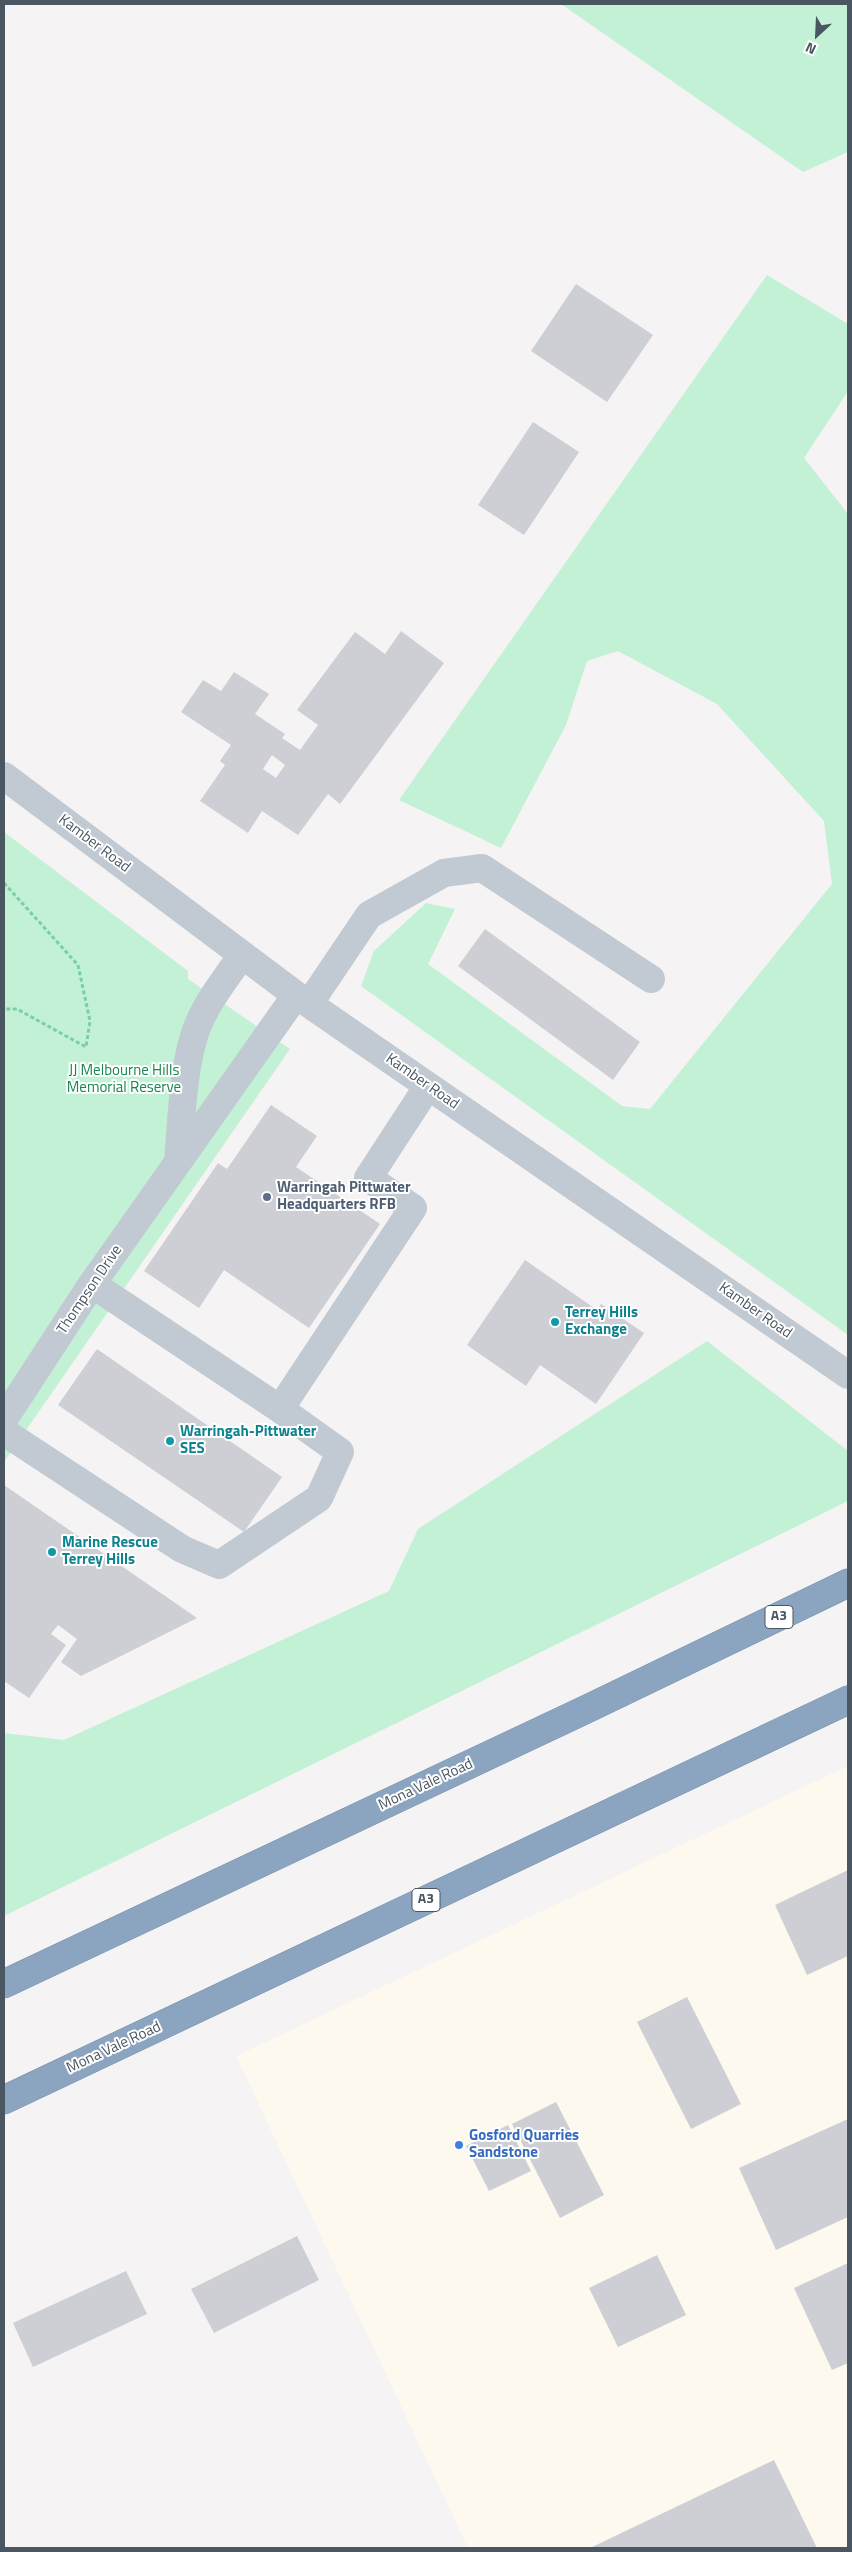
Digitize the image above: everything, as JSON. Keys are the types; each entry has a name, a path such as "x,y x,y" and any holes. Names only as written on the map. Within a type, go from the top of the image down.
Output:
{"highway":[{"name":"Mona Vale Road","path":"4,1984 848,1584"},
{"name":"Mona Vale Road","path":"4,2100 848,1700"}],"street":[{"name":"Kamber Road","path":"4,776 303,1000 848,1376"},
{"name":"Thompson Drive","path":"4,1419 92,1284 178,1162 369,915 444,872 482,868 651,979"},
{"name":"Thompson Drive","path":"178,1162 190,1051 196,1030 217,991 242,955"},
{"path":"280,1408 413,1208 368,1178 428,1086"},
{"path":"4,1432 182,1549 219,1565 319,1498 340,1452 280,1408 92,1284"}],"path":[{"path":"4,883 78,965 90,1022 86,1047 17,1009 4,1009"}],"shaded area":[{"path":"848,1766 848,2548 468,2548 236,2056"}],"green space":[{"path":"561,4 848,4 848,152 803,172"},
{"path":"767,275 848,324 848,391 804,458 848,514 848,1335 361,986 374,951 426,903 455,909 428,964 622,1106 650,1109 832,884 824,821 717,704 618,651 587,661 566,725 501,848 399,800"},
{"name":"JJ Melbourne Hills Memorial Reserve","path":"4,832 188,971 188,979 290,1049 4,1462"},
{"path":"707,1341 848,1451 848,1501 4,1916 4,1733 64,1740 389,1591 418,1529"}],"building":[{"path":"576,284 653,335 607,402 531,351"},
{"path":"533,422 579,452 524,535 478,505"},
{"path":"401,631 444,663 340,804 328,794 298,835 262,811 248,833 200,801 225,765 220,761 231,745 181,712 203,680 221,691 234,672 269,694 255,714 285,734 282,738 300,750 318,725 297,710 355,632 385,654","holes":["272,755 285,765 276,778 263,769"]},
{"path":"485,929 640,1042 613,1080 458,966"},
{"name":"Warringah Pittwater Headquarters RFB","path":"271,1105 317,1136 296,1167 380,1224 309,1328 224,1270 199,1308 144,1271 218,1163 227,1169"},
{"name":"Terrey Hills Exchange","path":"525,1260 597,1310 601,1304 644,1333 596,1404 540,1365 526,1386 467,1345"},
{"name":"Warringah-Pittwater SES","path":"97,1349 282,1477 244,1532 58,1405"},
{"name":"Marine Rescue Terrey Hills","path":"4,1485 197,1618 81,1676 61,1662 77,1639 58,1625 51,1634 66,1645 29,1698 4,1681"},
{"path":"848,1870 848,1956 807,1975 775,1905"},
{"path":"687,1997 741,2104 691,2129 637,2022"},
{"path":"556,2102 604,2195 560,2218 512,2124"},
{"path":"848,2119 848,2217 776,2250 739,2168"},
{"path":"508,2125 531,2171 489,2191 466,2146"},
{"path":"297,2236 319,2280 214,2333 191,2289"},
{"path":"657,2255 686,2315 618,2347 589,2288"},
{"path":"848,2263 848,2363 832,2370 794,2288"},
{"path":"126,2271 147,2314 33,2367 13,2323"},
{"path":"774,2460 817,2548 590,2548"}],"place":[{"name":"Warringah Pittwater Headquarters RFB","path":"267,1197"},
{"name":"Terrey Hills Exchange","path":"555,1322"},
{"name":"Warringah-Pittwater SES","path":"170,1441"},
{"name":"Marine Rescue Terrey Hills","path":"52,1552"},
{"name":"Gosford Quarries Sandstone","path":"459,2145"}]}
